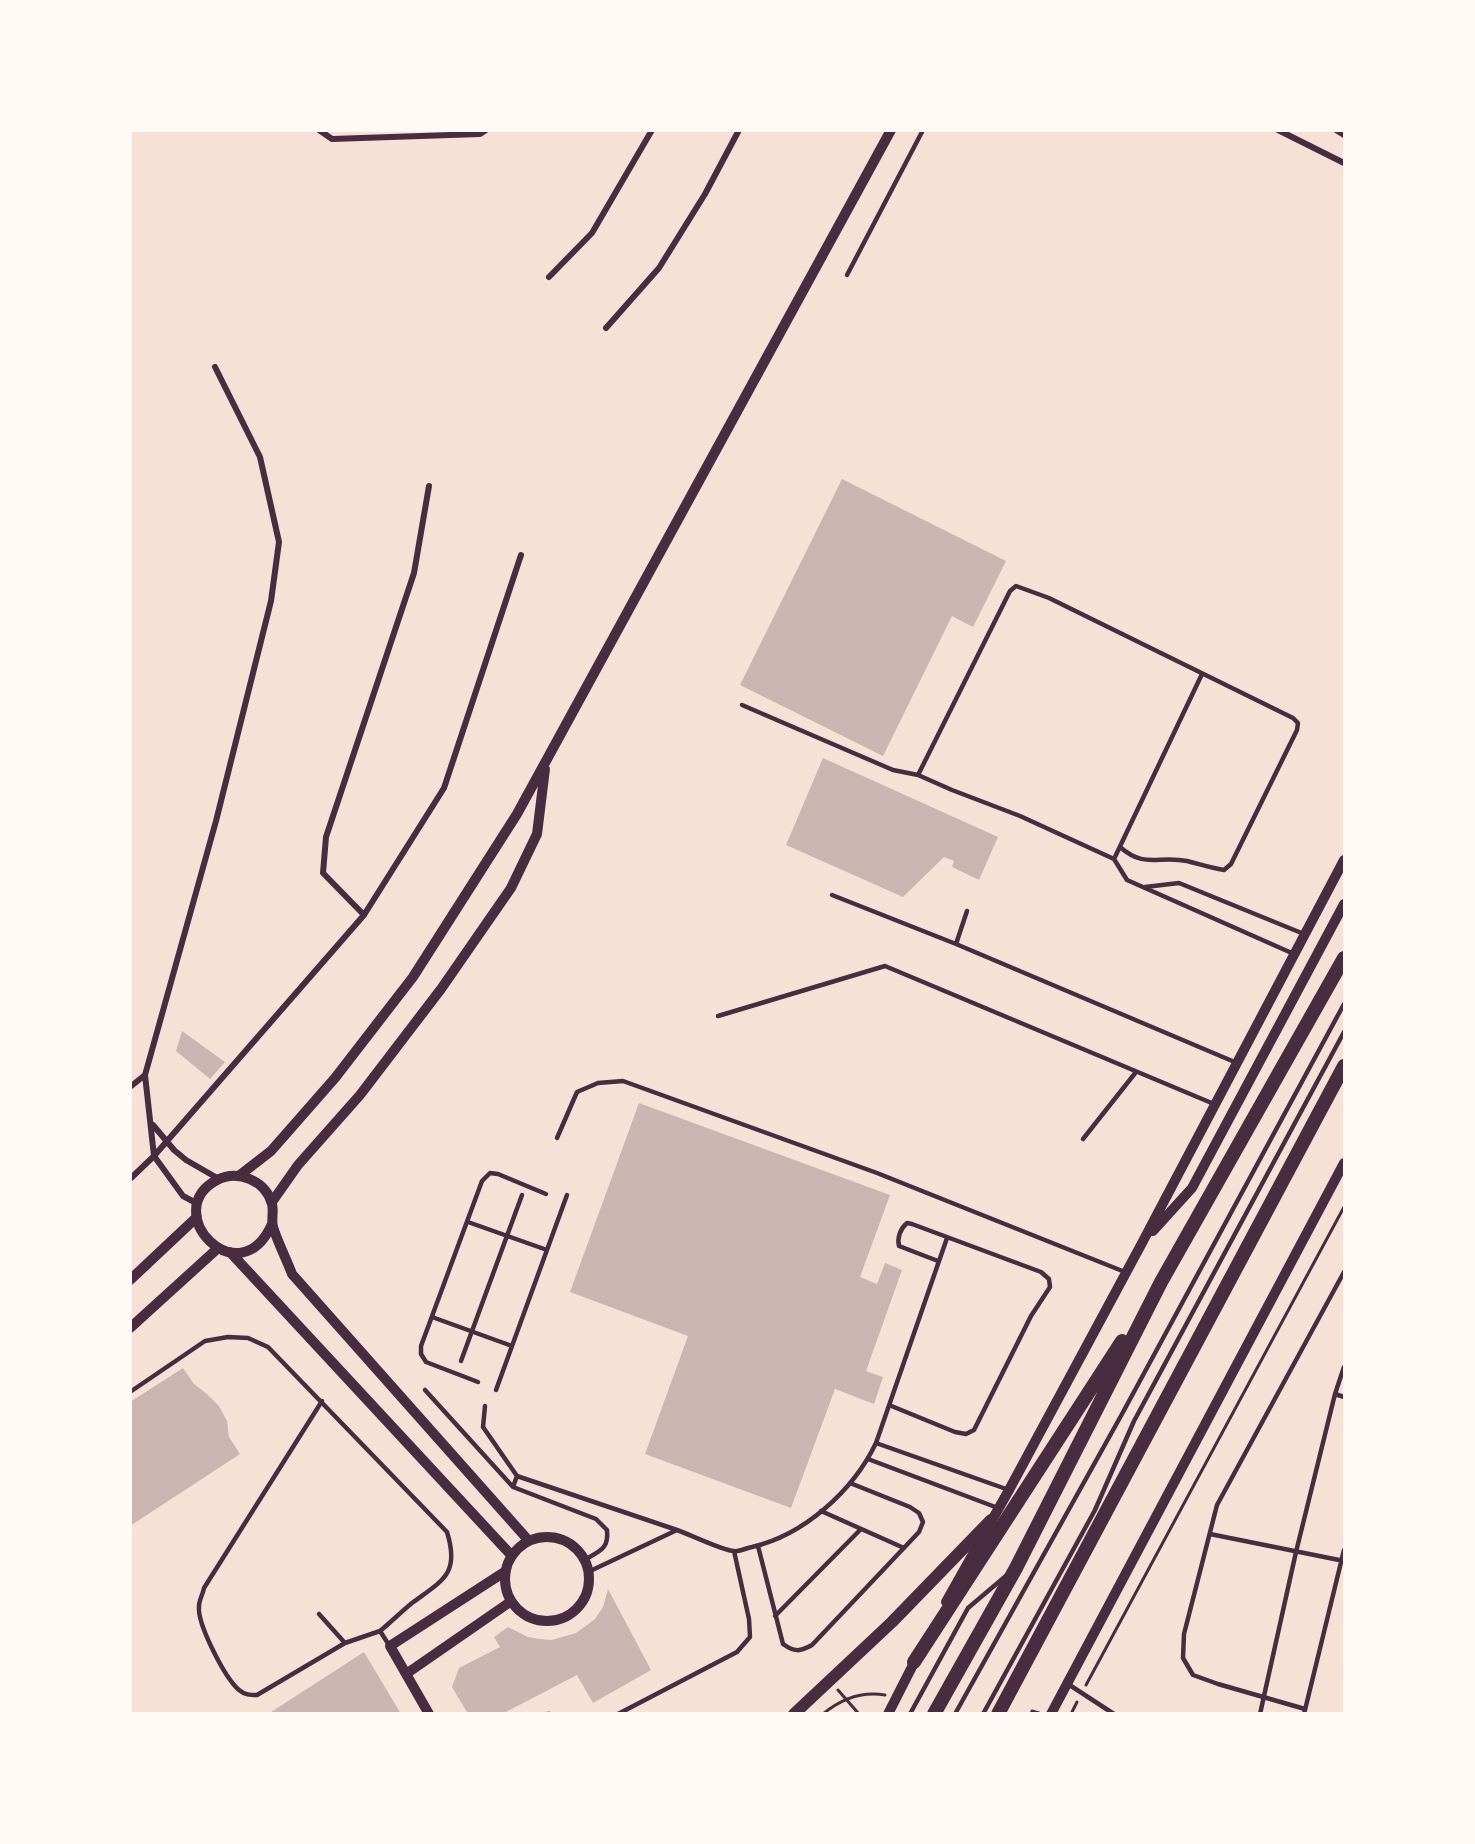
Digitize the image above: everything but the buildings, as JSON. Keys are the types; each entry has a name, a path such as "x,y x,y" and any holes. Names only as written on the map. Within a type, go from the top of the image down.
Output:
{"highway":[{"path":"934,1713 1016,1568 1161,1282 1344,958"},
{"path":"998,1713 1344,1066"},
{"path":"914,1662 1161,1282"}],"main road":[{"path":"794,1713 892,1622 991,1520"}],"street":[{"path":"319,130 332,139 480,134 486,130"},
{"path":"549,277 592,233 652,130"},
{"path":"606,328 659,268 705,194 739,130"},
{"path":"240,1175 254,1180 265,1189 272,1202 274,1213 272,1224 261,1242 252,1249 230,1252 217,1249 203,1234 197,1217 198,1204 203,1193 219,1179 240,1175 271,1151 335,1078 413,977 517,814 891,130"},
{"path":"1278,130 1344,163"},
{"path":"1336,130 1344,135"},
{"path":"198,1204 183,1196 154,1156 145,1075 219,810 271,601 279,542 260,457 215,367"},
{"path":"363,915 323,873 326,837 414,573 429,486"},
{"path":"130,1179 168,1141 363,915 444,788 521,555"},
{"path":"272,1202 298,1166 360,1095 441,989 512,888 537,834 545,763"},
{"path":"888,1713 1142,1243 1344,860"},
{"path":"1142,1243 1192,1188 1344,904"},
{"path":"130,1087 145,1075"},
{"path":"152,1125 186,1160 219,1179"},
{"path":"1052,1713 1344,1163"},
{"path":"130,1280 197,1217"},
{"path":"272,1224 292,1274 529,1541"},
{"path":"130,1328 217,1249"},
{"path":"230,1252 512,1556"},
{"path":"541,1537 554,1537 577,1549 584,1560 588,1572 588,1587 583,1600 573,1611 561,1618 546,1621 532,1618 510,1602 505,1586 506,1571 512,1556 529,1541 541,1537"},
{"path":"429,1713 390,1646 506,1571"},
{"path":"406,1674 510,1602"}],"lane":[{"path":"847,274 923,130"},
{"path":"918,775 1010,591 1016,586 1049,597 1293,718 1298,723 1297,730 1231,864 1224,870 1172,859 1153,861 1138,859 1130,856 1120,847"},
{"path":"1114,859 1202,674"},
{"path":"742,705 893,770 918,775 1020,816 1114,859 1127,880 1294,954"},
{"path":"1143,888 1179,883 1305,935"},
{"path":"832,895 956,944 1237,1064"},
{"path":"956,944 967,911"},
{"path":"718,1016 885,966 1214,1104"},
{"path":"955,1713 1122,1414 1344,1005"},
{"path":"983,1713 1095,1510 1134,1421 1344,1032"},
{"path":"1083,1139 1136,1072"},
{"path":"557,1138 578,1092 598,1083 623,1081 877,1173 1125,1272"},
{"path":"477,1382 426,1362 421,1354 421,1346 482,1181 490,1173 498,1174 546,1194"},
{"path":"461,1361 522,1195"},
{"path":"496,1390 567,1195"},
{"path":"468,1222 547,1250"},
{"path":"889,1405 955,1432 966,1434 974,1430 1031,1316 1050,1287 1050,1279 1041,1272 912,1224 907,1223 902,1227 897,1241 899,1246 938,1261"},
{"path":"485,1407 483,1427 517,1476 734,1551 758,1546 807,1523 838,1497 868,1459 876,1443 947,1238"},
{"path":"1344,1272 1217,1505 1184,1635 1184,1658 1193,1675 1304,1711 1344,1550"},
{"path":"432,1317 512,1346"},
{"path":"130,1392 205,1341 228,1337 248,1338 268,1347 322,1401 414,1500 447,1532 452,1549 451,1566 444,1579 380,1631 345,1643 257,1695 247,1695 239,1691 227,1674 205,1634 198,1607 204,1588 322,1401"},
{"path":"1260,1713 1296,1552 1335,1394 1344,1367"},
{"path":"425,1390 513,1487 596,1519 607,1530 608,1540 602,1550 584,1560"},
{"path":"1335,1394 1344,1397"},
{"path":"876,1443 1009,1490"},
{"path":"868,1459 998,1508"},
{"path":"513,1487 517,1476"},
{"path":"758,1546 783,1644 793,1651 802,1651 812,1645 904,1548 919,1532 923,1522 919,1513 909,1507 850,1483"},
{"path":"821,1511 904,1548"},
{"path":"776,1616 861,1529"},
{"path":"588,1572 677,1530"},
{"path":"1210,1534 1343,1561"},
{"path":"618,1713 737,1652 750,1636 749,1620 734,1551"},
{"path":"910,1713 968,1608 1016,1568"},
{"path":"320,1614 345,1643"},
{"path":"380,1631 390,1646"},
{"path":"1068,1683 1114,1713"}],"path":[{"path":"1071,1713 1344,1207"},
{"path":"830,1681 859,1713"}]}
